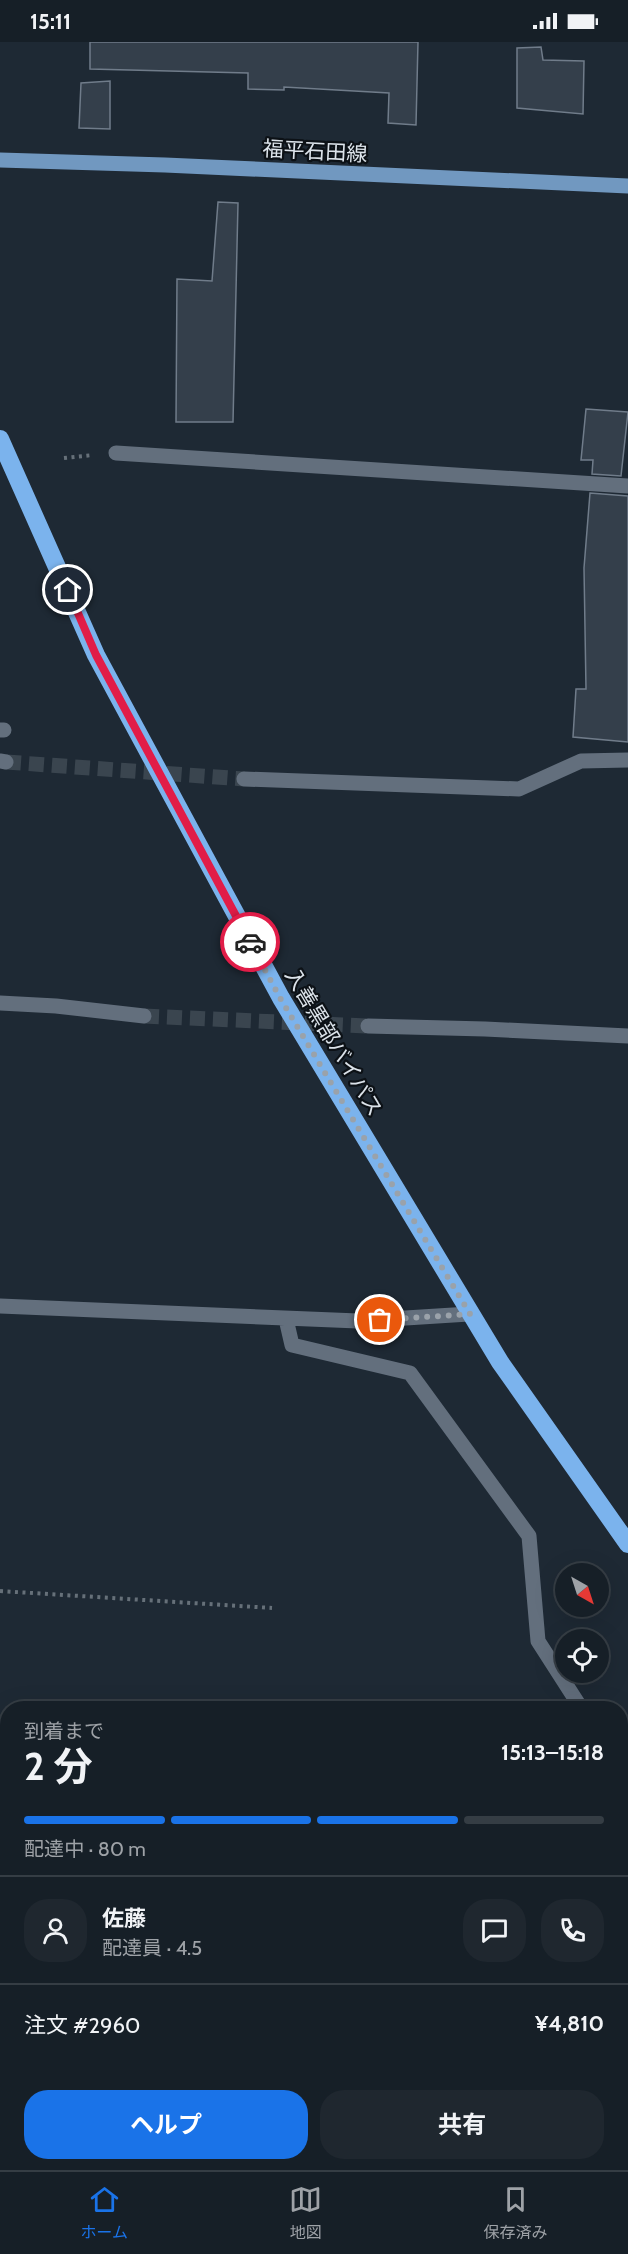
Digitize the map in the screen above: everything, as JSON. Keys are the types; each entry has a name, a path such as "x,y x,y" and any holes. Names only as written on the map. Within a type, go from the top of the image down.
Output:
{"highway":[{"name":"入善黒部バイパス","path":"0,439 96,655 280,998 500,1362 628,1542"}],"main road":[{"name":"福平石田線","path":"0,160 177,165 628,186"}],"street":[{"path":"116,453 628,486"},
{"path":"244,779 519,789 581,761 628,760"},
{"path":"0,1003 56,1006 144,1016"},
{"path":"368,1026 628,1036"},
{"path":"0,1306 358,1321 470,1314"},
{"path":"286,1318 292,1345 410,1373 529,1536 538,1641 577,1701"}],"path":[{"path":"0,1591 272,1608"}],"building":[{"path":"90,42 418,42 416,125 388,123 389,93 284,87 284,90 248,89 248,73 90,69"},
{"path":"541,47 543,60 584,61 583,114 517,108 517,48"},
{"path":"110,81 110,129 79,128 81,83"},
{"path":"218,202 238,203 233,422 176,422 177,279 212,281"},
{"path":"586,409 628,412 621,476 592,474 593,460 581,460"},
{"path":"590,493 628,496 628,742 573,737 576,689 586,689 584,568"}],"tunnel":[{"path":"6,762 244,779"},
{"path":"144,1016 368,1026"}],"way so far":[{"path":"250,942 280,998 470,1314 380,1320"}],"route":[{"path":"68,590 96,655 250,942"}]}
